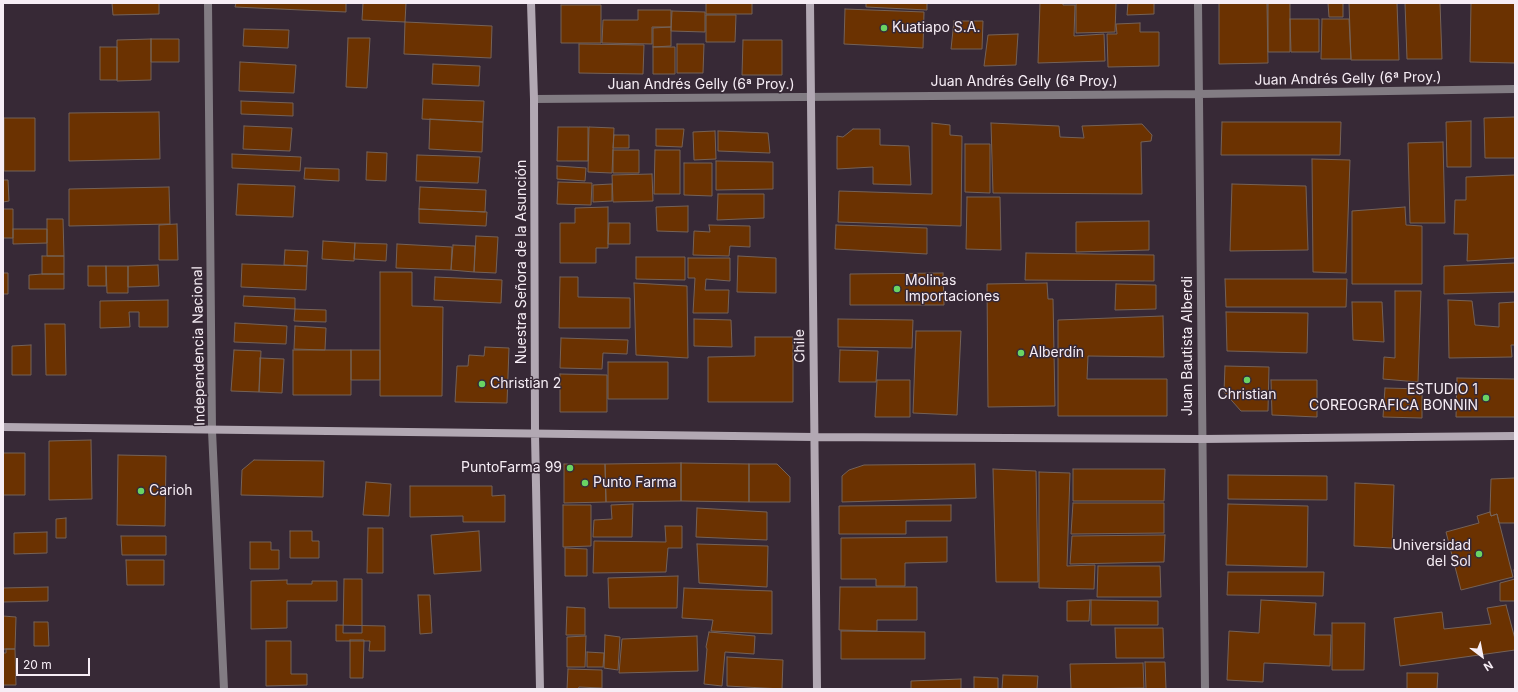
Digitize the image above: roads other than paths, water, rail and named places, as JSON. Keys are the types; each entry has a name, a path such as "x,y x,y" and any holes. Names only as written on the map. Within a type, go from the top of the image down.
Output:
{"main road":[{"name":"Nuestra Señora de la Asunción","path":"532,3 534,99 535,434 540,689"},
{"name":"Chile","path":"810,3 817,689"},
{"path":"3,427 814,438 1201,439 1515,436"}],"street":[{"name":"Independencia Nacional","path":"208,3 212,431 224,689"},
{"name":"Juan Bautista Alberdi","path":"1198,3 1204,689"},
{"name":"Juan Andrés Gelly (6ª Proy.)","path":"534,99 1199,94 1515,89"}],"place":[{"name":"Kuatiapo S.A.","path":"884,28"},
{"name":"Molinas Importaciones","path":"897,289"},
{"name":"Alberdín","path":"1021,353"},
{"name":"Christian","path":"1247,380"},
{"name":"Christian 2","path":"482,384"},
{"name":"ESTUDIO 1 COREOGRAFICA BONNIN","path":"1486,398"},
{"name":"PuntoFarma 99","path":"570,468"},
{"name":"Punto Farma","path":"585,483"},
{"name":"Carioh","path":"141,491"},
{"name":"Universidad del Sol","path":"1479,554"}]}
